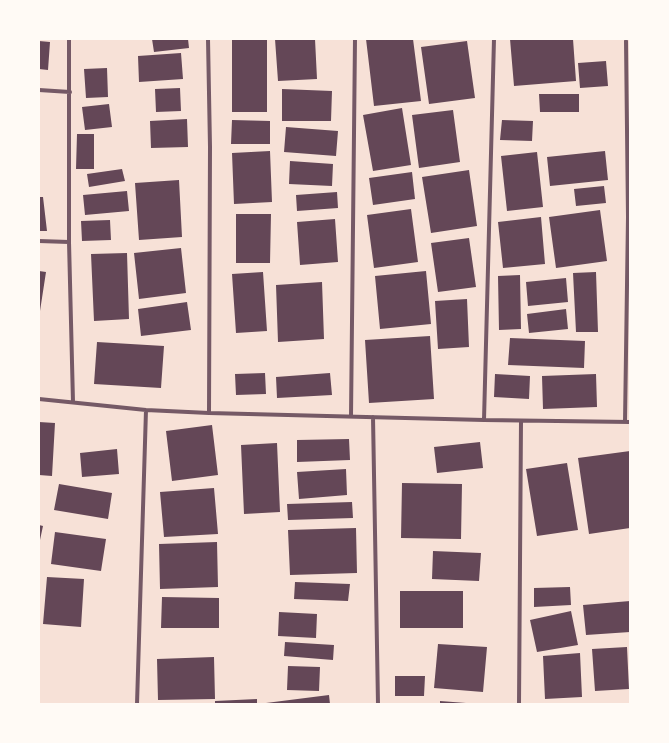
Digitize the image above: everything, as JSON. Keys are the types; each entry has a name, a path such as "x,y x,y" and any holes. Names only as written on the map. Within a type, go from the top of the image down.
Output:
{"street":[{"path":"69,39 69,242 73,402"},
{"path":"208,39 210,147 209,413"},
{"path":"351,416 355,39"},
{"path":"484,420 494,39"},
{"path":"39,398 146,410 209,413 628,422 626,41"},
{"path":"39,90 70,92"},
{"path":"39,241 69,242"},
{"path":"137,704 146,410"},
{"path":"373,417 378,704"},
{"path":"519,704 521,420"}],"building":[{"path":"152,39 188,39 189,48 154,52"},
{"path":"232,39 267,39 267,112 232,112"},
{"path":"275,39 315,39 317,79 278,81"},
{"path":"366,39 413,39 421,101 374,106"},
{"path":"510,39 573,39 576,81 514,86"},
{"path":"39,41 50,42 48,70 39,69"},
{"path":"467,41 475,98 429,104 421,47"},
{"path":"181,53 183,79 139,82 138,56"},
{"path":"606,61 608,86 580,88 578,63"},
{"path":"107,68 108,97 86,98 84,69"},
{"path":"180,88 181,111 156,112 155,89"},
{"path":"282,89 332,91 331,121 282,121"},
{"path":"539,94 579,94 579,112 540,112"},
{"path":"109,104 112,127 85,130 82,107"},
{"path":"402,108 411,165 373,171 363,115"},
{"path":"453,110 460,162 419,168 412,115"},
{"path":"187,119 188,147 151,148 150,121"},
{"path":"232,120 270,121 270,144 231,144"},
{"path":"502,120 533,121 532,141 500,140"},
{"path":"286,127 338,131 336,156 284,152"},
{"path":"77,134 94,134 94,169 76,169"},
{"path":"270,151 272,202 234,204 232,153"},
{"path":"605,151 608,180 550,186 547,157"},
{"path":"537,152 543,207 507,211 501,156"},
{"path":"290,161 333,164 332,186 289,184"},
{"path":"122,169 125,181 89,187 87,174"},
{"path":"469,170 477,226 431,233 422,177"},
{"path":"412,172 415,199 373,205 369,178"},
{"path":"179,180 182,237 139,240 135,183"},
{"path":"604,186 606,203 576,206 574,189"},
{"path":"127,191 129,211 85,215 83,195"},
{"path":"337,192 338,208 297,211 296,195"},
{"path":"39,197 43,197 47,231 39,231"},
{"path":"411,209 418,262 374,268 367,215"},
{"path":"600,210 607,261 556,268 549,217"},
{"path":"236,214 271,214 270,263 236,263"},
{"path":"541,217 545,264 503,268 498,222"},
{"path":"335,219 338,262 300,265 297,222"},
{"path":"110,220 111,240 82,241 81,221"},
{"path":"469,238 476,287 438,292 431,243"},
{"path":"181,248 186,293 139,299 134,253"},
{"path":"127,253 129,319 94,321 91,254"},
{"path":"39,271 46,272 40,311 39,311"},
{"path":"426,271 431,324 380,329 375,276"},
{"path":"263,272 267,331 236,333 232,274"},
{"path":"596,272 598,332 576,332 573,273"},
{"path":"520,275 521,329 499,330 498,276"},
{"path":"566,278 568,302 528,306 526,282"},
{"path":"322,282 324,339 278,342 276,285"},
{"path":"467,299 469,347 438,349 435,301"},
{"path":"187,302 191,330 141,336 138,309"},
{"path":"566,309 568,329 529,333 527,314"},
{"path":"430,336 434,399 369,403 365,340"},
{"path":"510,338 585,341 584,368 508,365"},
{"path":"97,342 164,346 161,388 94,384"},
{"path":"265,373 266,394 236,395 235,374"},
{"path":"330,373 332,395 277,398 276,377"},
{"path":"495,374 530,376 529,399 494,397"},
{"path":"596,374 597,407 543,409 542,376"},
{"path":"39,422 55,423 52,476 39,475"},
{"path":"212,425 218,475 172,481 166,431"},
{"path":"349,439 350,460 297,462 297,440"},
{"path":"480,442 483,468 437,473 434,447"},
{"path":"277,443 280,512 244,514 241,445"},
{"path":"117,449 119,474 82,477 80,453"},
{"path":"630,451 630,528 589,534 578,458"},
{"path":"567,463 578,530 537,536 526,469"},
{"path":"346,469 347,495 299,499 297,472"},
{"path":"402,483 462,484 461,539 401,538"},
{"path":"59,484 112,493 108,519 54,510"},
{"path":"214,488 218,534 164,537 160,492"},
{"path":"352,502 353,518 288,520 287,504"},
{"path":"39,525 43,526 40,540 39,540"},
{"path":"356,528 357,573 290,575 288,530"},
{"path":"55,532 106,539 101,571 51,564"},
{"path":"217,542 218,587 160,589 159,544"},
{"path":"433,551 481,553 479,581 432,579"},
{"path":"47,577 84,579 81,627 43,624"},
{"path":"295,582 350,584 348,601 294,599"},
{"path":"570,587 571,605 534,607 534,588"},
{"path":"400,591 463,591 463,628 400,628"},
{"path":"162,597 219,598 219,628 161,628"},
{"path":"630,601 630,632 586,635 583,605"},
{"path":"571,611 578,645 537,652 530,620"},
{"path":"279,612 317,614 316,638 278,636"},
{"path":"285,642 334,645 333,660 284,656"},
{"path":"438,644 487,647 483,692 434,688"},
{"path":"627,647 629,689 595,691 592,649"},
{"path":"580,653 582,697 545,699 543,656"},
{"path":"214,657 215,699 158,700 157,659"},
{"path":"288,666 320,667 319,691 287,690"},
{"path":"395,676 425,676 424,696 395,696"},
{"path":"329,695 330,704 266,704 266,703"},
{"path":"257,699 257,704 215,704 215,701"},
{"path":"440,701 466,703 466,704 440,704"}]}
